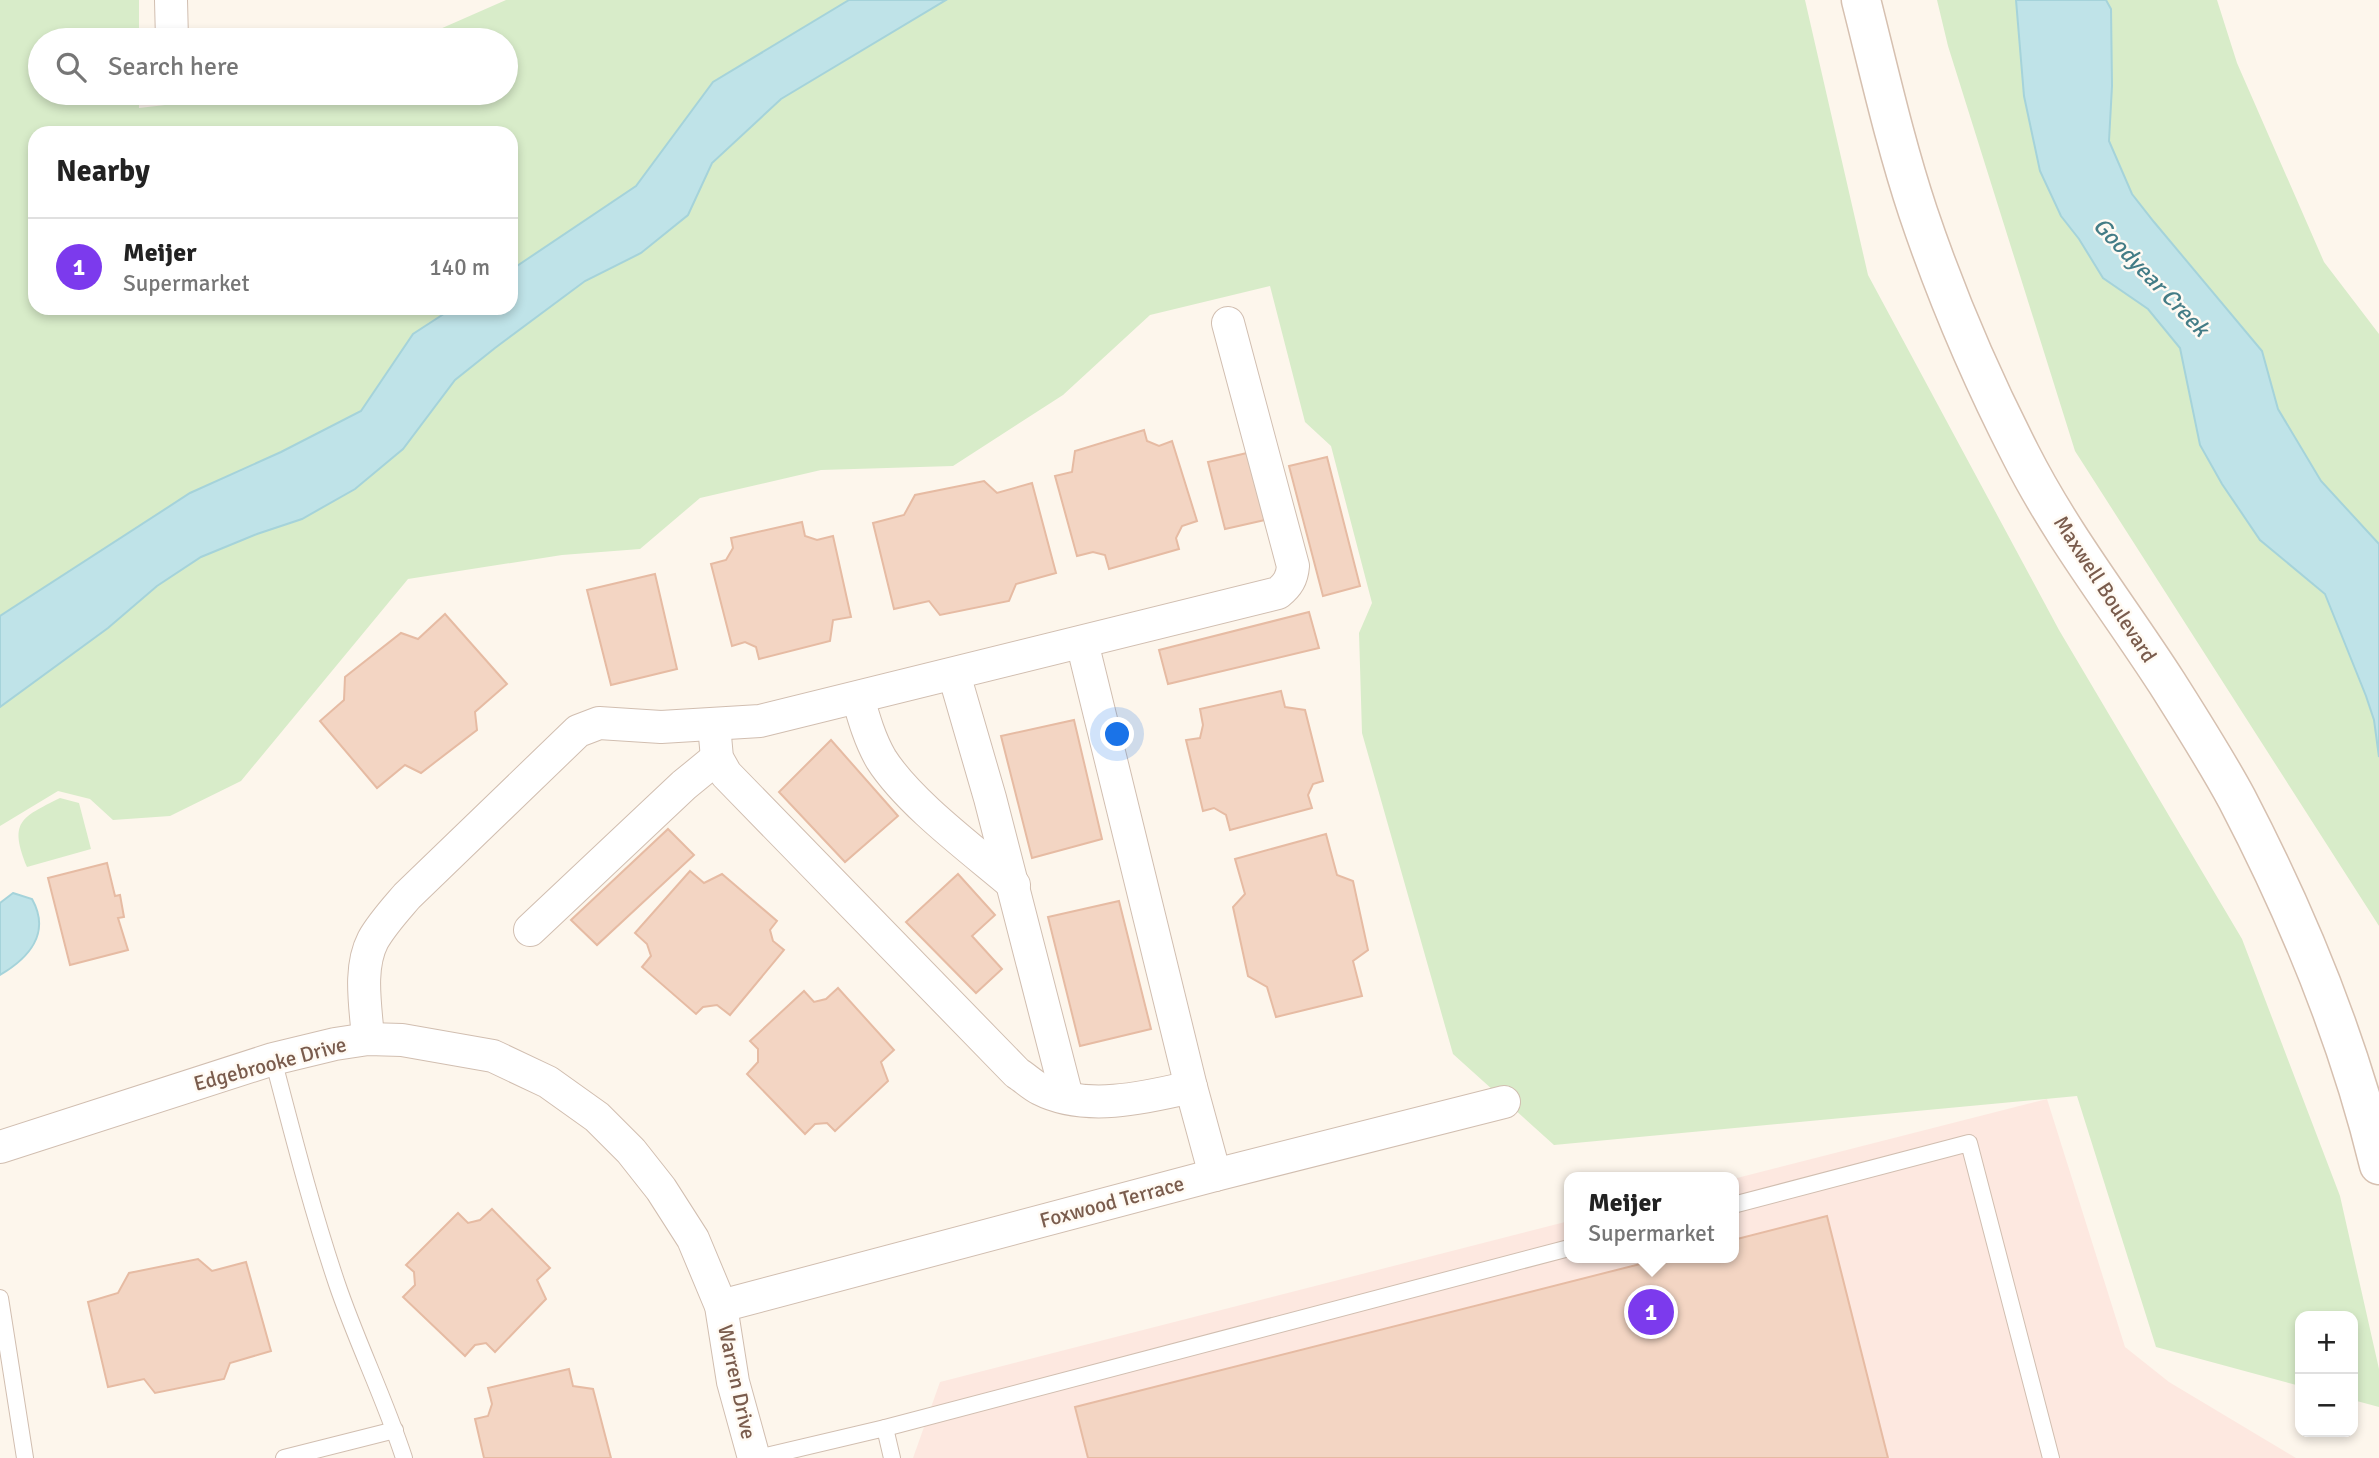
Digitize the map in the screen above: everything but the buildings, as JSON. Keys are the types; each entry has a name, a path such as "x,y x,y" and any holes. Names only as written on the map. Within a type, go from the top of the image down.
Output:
{"street":[{"path":"171,0 172,28"},
{"name":"Maxwell Boulevard","path":"1861,0 1888,109 1918,211 1965,337 2022,457 2076,549 2166,682 2236,796 2295,916 2334,1015 2368,1118 2379,1165"},
{"path":"368,1039 364,989 366,959 382,926 407,896 578,731 599,723 661,727 760,721 1278,593 1286,587 1292,577 1293,566 1228,323"},
{"path":"1082,642 1215,1175"},
{"path":"954,674 1014,885 1067,1097"},
{"path":"858,698 868,731 881,758 900,782 937,819 1014,885"},
{"path":"714,725 717,758 726,774 1017,1073 1041,1090 1096,1101 1123,1101 1191,1087"},
{"path":"530,930 684,785 717,758"},
{"name":"Edgebrooke Drive","path":"0,1147 273,1059 335,1044 368,1039 428,1043 493,1056 548,1082 597,1117 631,1151 693,1239 721,1306"},
{"name":"Foxwood Terrace","path":"721,1306 1215,1175 1504,1102"},
{"name":"Warren Drive","path":"721,1306 733,1382 756,1458"}],"lane":[{"path":"273,1059 307,1188 338,1286 404,1458"},
{"path":"1739,1203 1969,1143 2051,1458"},
{"path":"756,1458 885,1428 1564,1249"},
{"path":"0,1298 25,1458"},
{"path":"885,1428 892,1458"},
{"path":"284,1458 395,1430"}],"shaded area":[{"path":"2047,1099 2125,1347 2169,1382 2296,1458 913,1458 940,1382 1564,1222 1564,1263 1739,1263 1739,1177"}],"green space":[{"path":"0,0 139,0 139,28 28,28 28,105 139,105 139,108 165,105 518,105 518,28 442,28 506,0 1805,0 1868,275 2059,630 2242,939 2340,1196 2379,1369 2379,1407 2358,1401 2358,1311 2295,1311 2295,1385 2156,1347 2077,1096 1554,1145 1453,1054 1362,733 1359,633 1372,603 1331,446 1305,422 1270,286 1150,315 1063,395 953,466 821,470 700,498 640,549 562,555 408,579 241,781 170,816 113,820 90,799 58,791 0,826"},
{"path":"1937,0 2217,0 2237,63 2324,262 2379,334 2379,926 2075,451 1948,46"},
{"path":"60,798 79,803 91,849 27,867 19,840 22,823 35,811"}],"water":[{"path":"849,0 946,0 781,99 712,163 688,215 641,253 585,281 455,380 403,449 355,489 302,519 201,557 157,586 108,628 0,707 0,616 190,493 281,452 361,411 413,334 442,315 518,315 518,265 636,186 713,82"},
{"name":"Goodyear Creek","path":"2016,0 2106,0 2111,9 2112,86 2109,141 2132,194 2262,351 2278,409 2321,481 2379,544 2379,757 2374,720 2325,594 2260,540 2222,484 2200,445 2180,348 2148,309 2103,278 2061,216 2040,171 2024,96"},
{"path":"13,893 32,899 37,911 38,934 20,961 0,975 0,903"}],"place":[{"name":"Meijer","path":"1651,1312"}]}
